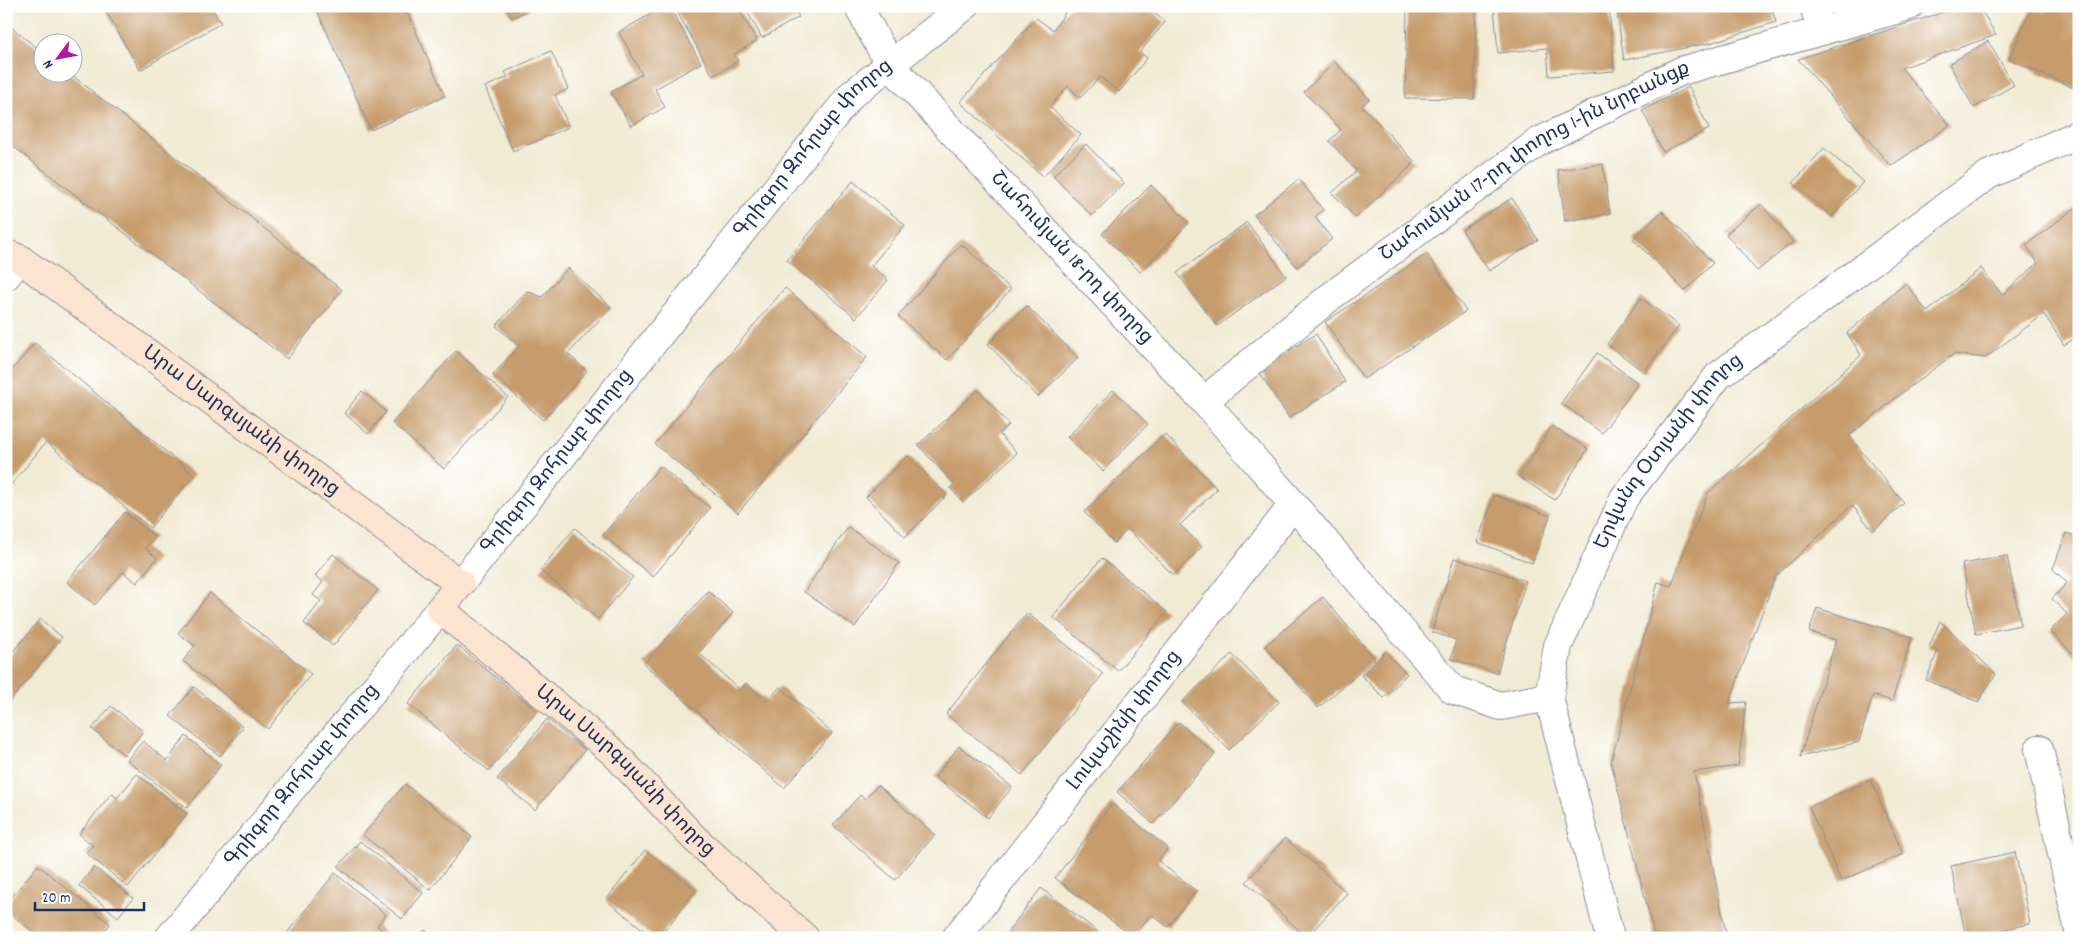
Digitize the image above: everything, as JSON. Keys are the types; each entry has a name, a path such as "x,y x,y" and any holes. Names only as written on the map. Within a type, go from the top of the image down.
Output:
{"street":[{"name":"Շահումյան 18-րդ փողոց","path":"858,6 890,65 1204,401 1453,690 1501,706 1550,697"},
{"name":"Գրիգոր Զոհրաբ փողոց","path":"169,938 440,609 852,94 965,6"},
{"name":"Շահումյան 17-րդ փողոց 1-ին նրբանցք","path":"1204,401 1330,297 1538,142 1681,71 1818,19 1909,6"},
{"name":"Երվանդ Օտյանի փողոց","path":"1610,938 1550,697 1558,646 1624,498 1718,376 1988,175 2079,134"},
{"name":"Արա Սարգսյանի փողոց","path":"6,234 11,263 460,584"},
{"name":"Լուկաշինի փողոց","path":"956,938 1294,506"},
{"name":"Արա Սարգսյանի փողոց","path":"440,609 614,753 694,838 805,938"},
{"path":"2039,749 2079,931"}],"building":[{"path":"103,6 211,6 221,23 140,70"},
{"path":"315,6 404,6 445,96 371,130"},
{"path":"506,6 536,6 512,18"},
{"path":"665,6 669,6 701,63 655,89 665,107 631,126 611,92 642,74 619,32"},
{"path":"674,6 737,6 757,41 734,54 738,61 713,76"},
{"path":"744,6 793,6 799,17 762,38"},
{"path":"1070,6 1146,6 1165,22 1140,52 1147,58 1119,92 1100,77 1080,98 1068,86 1050,107 1081,135 1043,177 960,102 1036,18 1053,30"},
{"path":"1407,6 1476,6 1474,99 1405,98"},
{"path":"1494,6 1557,6 1557,9 1574,6 1609,6 1614,71 1549,76 1547,48 1498,53"},
{"path":"1616,6 1771,6 1776,22 1710,43 1624,60"},
{"path":"1962,6 1979,6 1996,35 1901,68 1950,125 1891,166 1798,59"},
{"path":"2050,6 2079,6 2078,90 2009,59 2032,7 2047,13"},
{"path":"6,23 32,44 32,82 81,82 342,290 287,359 6,141"},
{"path":"1988,41 2014,85 1974,108 1949,64"},
{"path":"551,51 568,89 555,95 569,127 513,151 485,87 508,77 505,72"},
{"path":"1335,62 1369,99 1362,106 1415,162 1356,218 1332,193 1356,171 1329,141 1341,130 1304,92"},
{"path":"1689,87 1709,129 1663,152 1642,110"},
{"path":"1086,144 1124,183 1092,216 1053,176"},
{"path":"1824,148 1863,182 1832,217 1793,183"},
{"path":"1603,164 1610,214 1565,221 1558,170"},
{"path":"1299,179 1323,210 1315,217 1332,239 1297,267 1254,215"},
{"path":"853,181 905,225 871,266 888,280 856,318 787,260"},
{"path":"1151,185 1189,223 1140,272 1102,234"},
{"path":"1512,198 1538,240 1489,271 1462,230"},
{"path":"1761,204 1793,242 1757,271 1726,234"},
{"path":"2079,205 2079,336 2064,345 2044,314 1985,358 1954,354 1849,436 1904,503 1873,531 1852,505 1775,577 1729,703 1746,702 1738,766 1694,772 1727,938 1655,938 1611,762 1658,582 1671,586 1708,493 1861,355 1847,333 1906,283 1927,312 1981,268 2002,295 2038,263 2026,245"},
{"path":"1662,211 1713,263 1685,291 1633,239"},
{"path":"1247,222 1286,276 1217,326 1177,273"},
{"path":"961,244 1011,289 947,360 898,316"},
{"path":"1427,254 1466,311 1364,379 1325,322"},
{"path":"568,268 611,307 568,354 587,371 543,420 493,375 519,346 496,326 527,291 542,297"},
{"path":"785,288 867,357 738,513 655,444"},
{"path":"1641,298 1679,326 1644,372 1607,344"},
{"path":"1027,306 1078,358 1038,397 988,344"},
{"path":"1316,334 1345,382 1289,418 1258,370"},
{"path":"35,343 194,475 150,528 46,442 6,491 6,377"},
{"path":"456,351 508,397 444,469 392,423"},
{"path":"1597,353 1638,383 1602,433 1561,403"},
{"path":"978,390 1009,425 999,434 1017,453 963,502 950,488 954,484 918,445"},
{"path":"1113,390 1148,424 1103,471 1067,437"},
{"path":"362,391 386,412 368,434 344,413"},
{"path":"1552,426 1588,449 1555,500 1519,477"},
{"path":"1165,434 1217,489 1180,525 1202,547 1173,575 1128,529 1114,543 1084,512"},
{"path":"908,456 947,495 905,537 866,497"},
{"path":"660,466 710,508 653,577 603,535"},
{"path":"1495,495 1550,516 1532,563 1477,542"},
{"path":"125,512 155,537 145,548 157,558 137,583 123,572 95,605 67,582"},
{"path":"848,527 899,563 855,627 804,592"},
{"path":"575,528 633,577 598,619 540,570"},
{"path":"2066,533 2079,537 2079,660 2050,631 2067,614 2052,599 2067,583 2053,569"},
{"path":"333,554 378,590 333,646 304,623 321,601 313,595 323,582 315,576"},
{"path":"2007,556 2021,625 1976,634 1962,564"},
{"path":"1102,558 1167,612 1118,671 1053,617"},
{"path":"1454,558 1526,581 1497,673 1451,659 1456,640 1432,632"},
{"path":"708,591 733,613 699,653 740,690 746,683 767,701 780,687 832,733 784,788 644,664"},
{"path":"210,593 311,674 268,729 183,661 195,646 178,633"},
{"path":"1323,597 1375,659 1318,708 1265,646"},
{"path":"1817,608 1912,637 1892,701 1873,695 1859,742 1800,757 1836,640 1809,632"},
{"path":"1027,613 1103,674 1022,775 946,714"},
{"path":"40,619 62,637 6,706 6,660"},
{"path":"1940,621 1996,674 1978,702 1926,680 1938,651 1929,647"},
{"path":"457,645 537,711 489,771 408,704"},
{"path":"1385,652 1407,674 1384,698 1361,675"},
{"path":"1232,654 1279,702 1229,750 1182,702"},
{"path":"194,687 243,727 220,756 170,716"},
{"path":"111,706 143,731 124,755 92,729"},
{"path":"547,719 585,750 535,810 497,779"},
{"path":"1179,722 1215,754 1153,824 1117,792"},
{"path":"186,736 221,765 187,808 127,760 143,741 167,761"},
{"path":"959,746 1012,787 988,818 935,777"},
{"path":"137,774 187,814 128,887 86,853 93,845 79,834 112,793 117,798"},
{"path":"1871,780 1903,854 1841,881 1809,807"},
{"path":"405,784 472,837 430,890 363,835"},
{"path":"878,785 935,835 895,880 833,825 860,795 865,799"},
{"path":"1112,804 1168,848 1158,861 1196,891 1168,927 1151,914 1133,937 1055,878"},
{"path":"1285,838 1347,893 1307,937 1246,882"},
{"path":"360,841 423,893 402,919 338,867"},
{"path":"645,850 696,890 659,938 654,938 606,900"},
{"path":"2015,852 2030,924 1966,937 1951,866"},
{"path":"38,865 110,924 99,938 40,938 6,910 6,904"},
{"path":"94,867 133,898 118,917 79,886"},
{"path":"335,873 386,915 377,926 392,938 283,938"},
{"path":"1041,888 1098,932 1094,938 1003,938"},
{"path":"425,930 434,938 418,938"}]}
